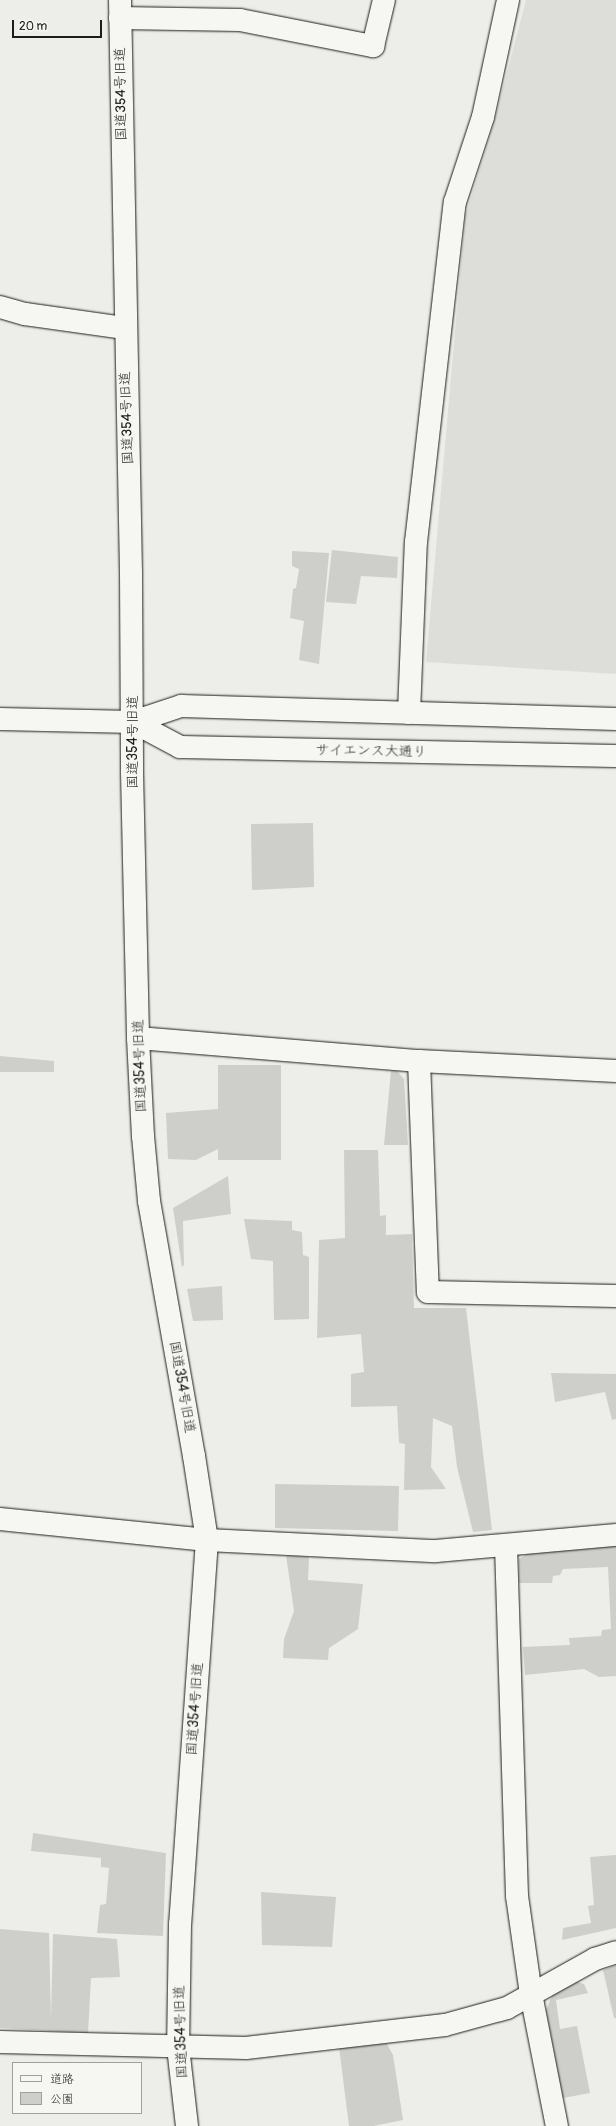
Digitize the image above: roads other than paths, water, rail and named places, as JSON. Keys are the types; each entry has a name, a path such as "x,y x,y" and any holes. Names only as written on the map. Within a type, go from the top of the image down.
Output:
{"street":[{"path":"120,9 240,20 372,46 384,0"},
{"path":"409,713 416,542 455,202 483,117 508,0"},
{"name":"国道354号旧道","path":"120,9 138,1038 148,1202 194,1456 207,1540 180,1924 178,2047 187,2126"},
{"path":"0,307 25,314 125,328"},
{"name":"サイエンス大通り","path":"0,719 133,722 181,706 616,719"},
{"name":"サイエンス大通り","path":"133,722 180,747 616,756"},
{"path":"138,1038 419,1061 616,1071"},
{"path":"419,1061 428,1292 616,1296"},
{"path":"0,1519 207,1540 436,1551 506,1546 616,1535"},
{"path":"506,1546 517,1896 531,1994 557,2126"},
{"path":"0,2042 246,2048 445,2025 507,2008 595,1959 616,1952"}]}
